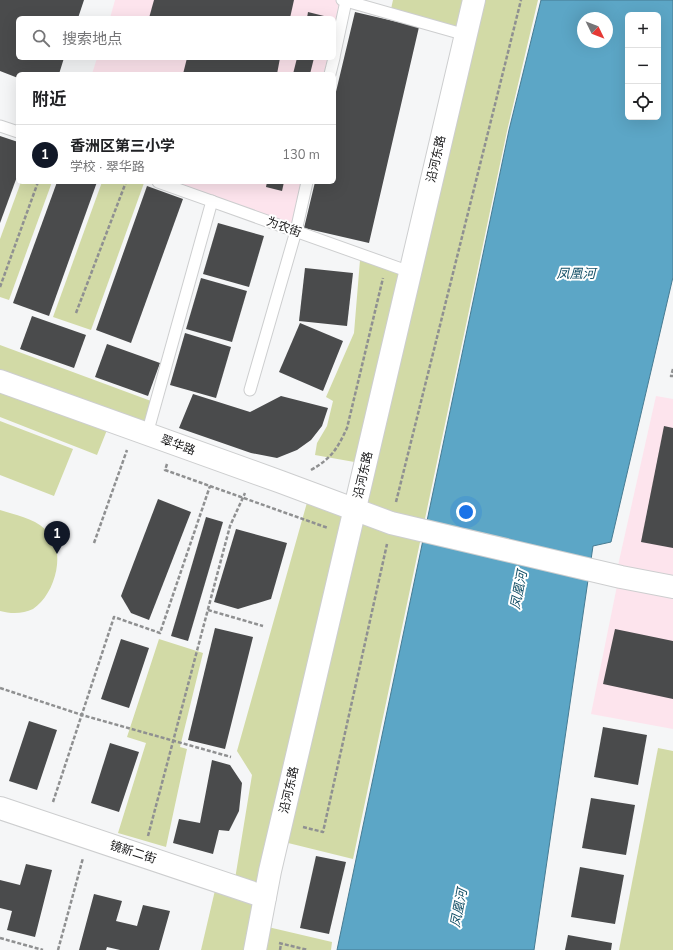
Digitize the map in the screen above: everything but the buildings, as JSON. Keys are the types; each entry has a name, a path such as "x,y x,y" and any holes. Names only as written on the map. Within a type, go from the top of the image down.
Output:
{"street":[{"name":"沿河东路","path":"256,944 282,821 474,0"},
{"name":"翠华路","path":"0,381 253,471 391,523 621,577 673,587"},
{"name":"镜新二街","path":"0,808 265,897"}],"lane":[{"path":"336,46 344,0 466,35"},
{"path":"330,72 333,60"},
{"path":"0,126 16,131"},
{"name":"为农街","path":"164,184 410,272"},
{"path":"250,390 296,231 306,184"},
{"path":"140,431 212,201"}],"path":[{"path":"282,821 323,832 391,523 521,0"},
{"path":"0,287 37,184"},
{"path":"76,313 125,184"},
{"path":"308,472 324,463 337,449 347,428 386,263"},
{"path":"673,369 673,376"},
{"path":"94,543 140,431"},
{"path":"174,443 165,470 349,535"},
{"path":"142,856 230,526 253,471"},
{"path":"46,824 114,616 160,632 210,486"},
{"path":"208,610 263,626"},
{"path":"0,688 82,715 173,742 231,757"},
{"path":"58,950 89,838"},
{"path":"0,938 43,950"},
{"path":"256,944 281,944 308,950"},
{"path":"280,950 281,944"}],"shaded area":[{"path":"115,0 344,0 336,39 336,16 111,16"},
{"path":"96,60 332,60 329,72 93,72"},
{"path":"171,184 305,184 295,229"},
{"path":"656,396 673,399 673,581 617,570"},
{"path":"619,576 673,587 673,729 591,714"}],"green space":[{"path":"393,0 469,0 461,30 391,9"},
{"path":"478,0 538,0 507,131 353,859 280,841"},
{"path":"20,184 51,184 9,300 0,297 0,239"},
{"path":"101,184 144,184 91,330 53,317"},
{"path":"360,260 403,275 360,463 315,455 317,443 327,426 333,401 326,397 354,333"},
{"path":"0,345 151,401 144,428 0,375"},
{"path":"0,390 107,430 97,455 0,417"},
{"path":"0,421 73,449 54,496 0,475"},
{"path":"308,499 347,514 259,888 235,879 252,775 237,751"},
{"path":"0,510 24,517 40,525 52,537 56,547 56,570 48,593 33,609 21,613 8,613 0,611"},
{"path":"159,639 203,653 180,747 187,749 166,847 118,833 146,743 127,737"},
{"path":"658,748 673,751 673,950 619,950"},
{"path":"216,886 256,901 248,950 201,950"},
{"path":"268,927 332,942 331,950 264,950"}],"water":[{"name":"凤凰河","path":"541,0 673,0 673,277 611,542 593,546 534,950 337,950 509,130"}],"place":[{"name":"香洲区第三小学","path":"57,554"}]}
